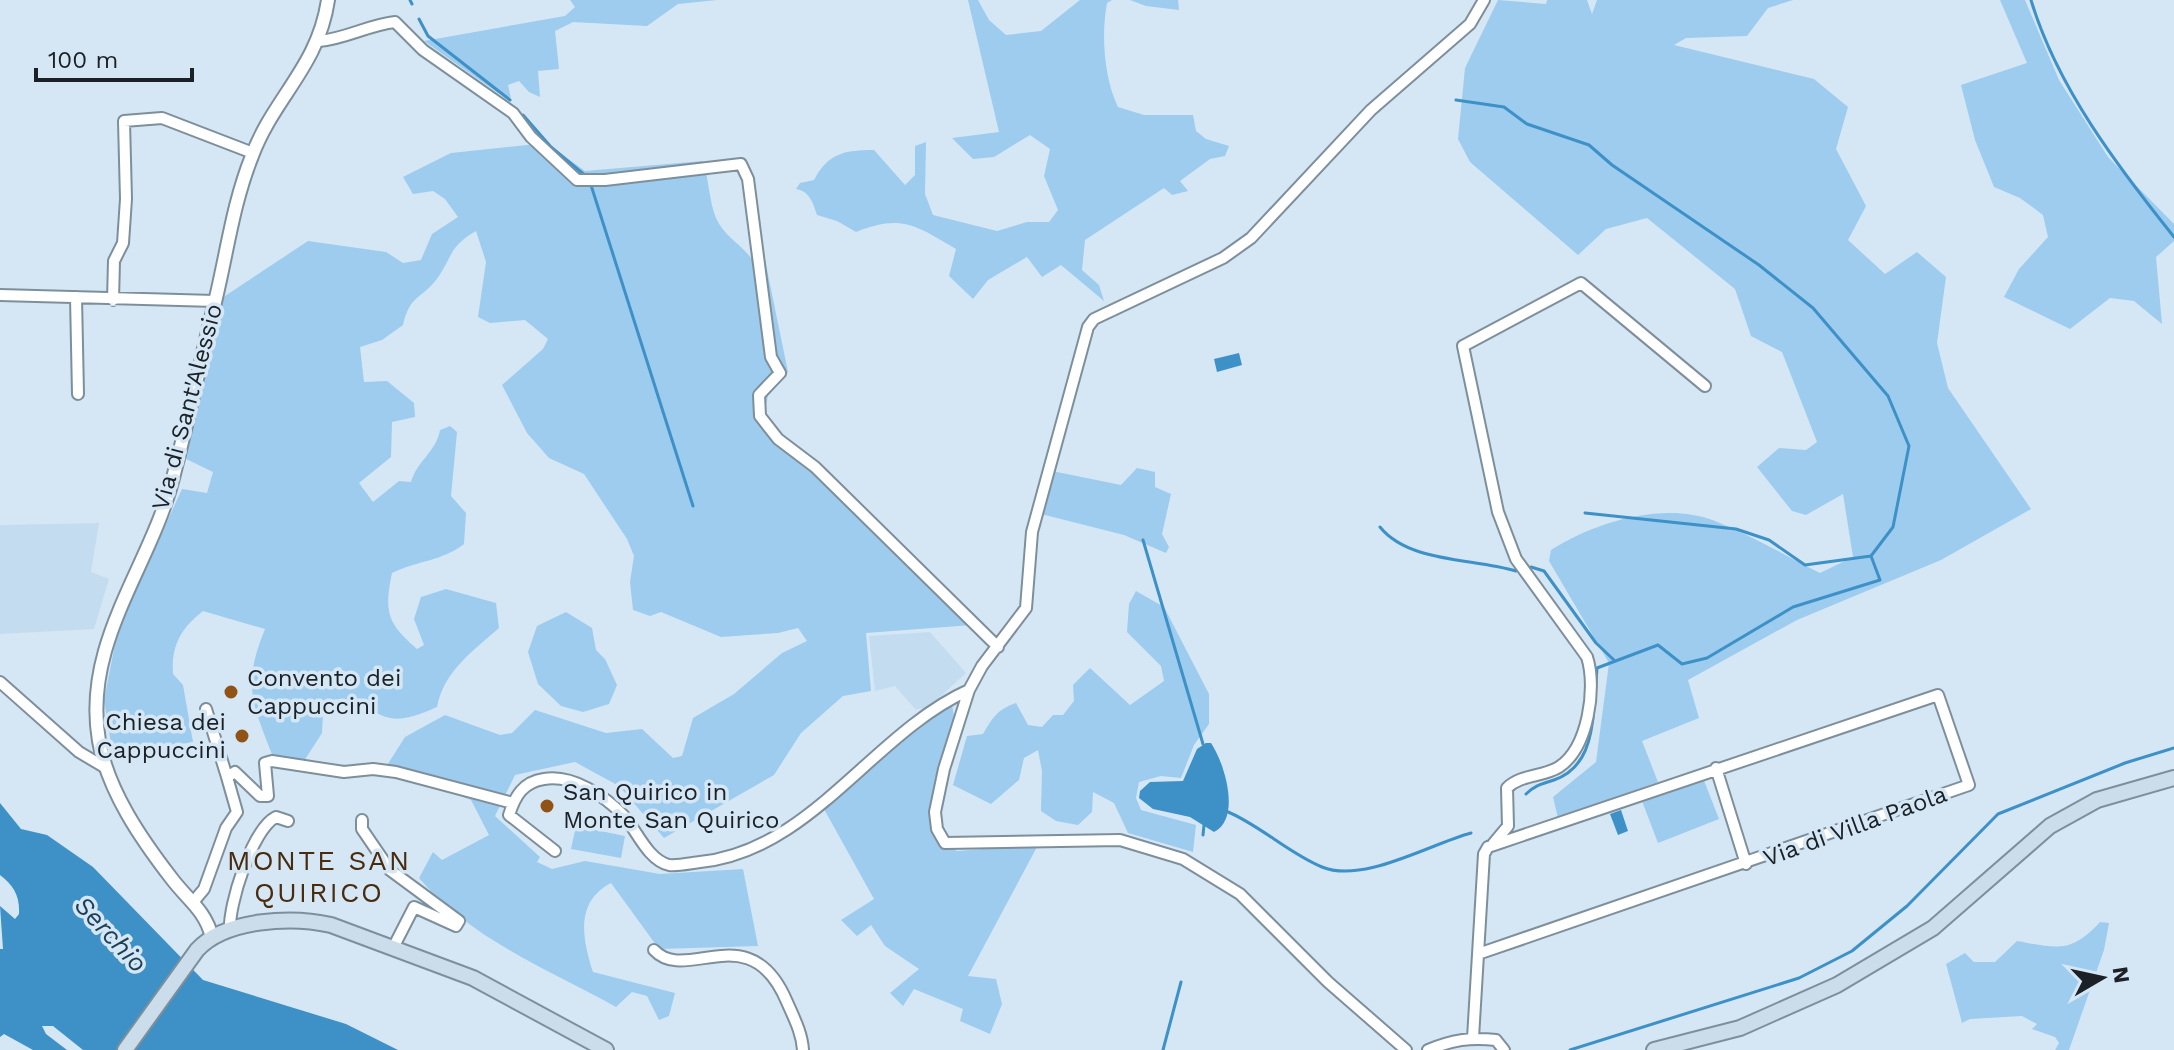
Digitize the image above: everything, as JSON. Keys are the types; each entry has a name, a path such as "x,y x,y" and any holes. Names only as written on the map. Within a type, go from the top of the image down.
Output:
{"main road":[{"path":"1654,1050 1740,1028 1837,985 1933,928 2050,826 2097,800 2174,778"},
{"path":"125,1050 191,959 212,937 230,931 319,922 488,985 606,1050"}],"street":[{"name":"Via di Sant'Alessio","path":"212,937 207,920 194,901 180,889 130,818 106,768 96,717 99,668 113,620 172,482 235,205 253,153 319,41 328,0"},
{"path":"1406,1050 1328,982 1240,894 1183,859 1120,840 945,843 937,829 935,812 969,690 982,666 1026,608 1032,532 1088,327 1094,319 1223,258 1251,238 1371,110 1470,24 1484,0"},
{"path":"319,41 332,40 367,26 395,22 423,50 513,113 531,137 577,180 605,180 741,164 748,179 771,357 780,373 759,395 760,416 778,439 815,467 998,647"},
{"path":"113,300 114,261 123,243 126,199 124,121 162,118 253,153"},
{"path":"1473,1038 1484,854 1508,826 1507,788 1514,781 1557,768 1577,749 1592,672 1587,657 1516,559 1498,512 1463,346 1581,283 1705,386"},
{"path":"0,295 215,301"},
{"path":"76,297 78,394"},
{"path":"0,682 79,752 106,768"},
{"path":"555,851 509,815 516,794 535,780 556,777 578,782 623,815 652,853 669,865 726,859 758,848 858,773 947,699 969,690"},
{"name":"Via di Villa Paola","path":"1478,954 1969,785 1938,695 1488,847"},
{"path":"194,901 204,889 226,828 237,812 206,709"},
{"path":"227,777 235,772 260,796 268,796 265,763 272,761 344,772 373,769 513,803"},
{"name":"Via di Villa Paola","path":"1716,768 1746,864"},
{"path":"230,931 229,917 238,886 262,830 271,819 288,821"},
{"path":"362,820 362,829 390,870 459,921 456,926 450,925 414,907 393,948"},
{"path":"654,950 668,959 744,955 759,965 783,993 803,1050"},
{"path":"1428,1050 1455,1039 1473,1038 1496,1040 1504,1049"}],"shaded area":[{"path":"570,0 717,0 678,4 647,26 573,22 555,31 559,69 538,71 540,97 529,92 519,81 508,85 511,98 498,93 424,41 565,16 575,7"},
{"path":"968,0 978,0 989,20 1006,35 1041,31 1080,0 1112,0 1107,3 1104,42 1107,70 1118,107 1144,115 1193,115 1196,131 1206,139 1229,146 1225,156 1210,159 1180,181 1188,191 1172,195 1164,188 1085,240 1082,270 1099,285 1104,301 1061,265 1042,277 1027,257 988,280 973,299 949,276 956,249 918,228 897,223 856,232 837,221 817,215 807,195 796,189 800,183 814,180 831,159 846,152 864,150 874,150 905,185 915,175 915,146 926,142 925,194 933,215 997,231 1027,222 1049,222 1058,210 1044,176 1050,149 1030,135 994,157 973,159 952,138 999,132"},
{"path":"1130,0 1178,0 1179,10 1146,6"},
{"path":"1498,0 1546,4 1547,0 1587,0 1592,14 1597,0 1793,0 1768,8 1747,36 1686,38 1674,45 1814,79 1848,107 1836,149 1866,206 1848,240 1885,274 1917,252 1946,277 1937,343 1948,388 2031,509 1941,560 1797,620 1688,680 1699,718 1642,741 1658,782 1558,818 1553,797 1596,762 1609,663 1549,561 1551,550 1609,523 1674,513 1715,521 1820,573 1853,557 1843,494 1806,515 1792,511 1757,467 1779,448 1806,450 1817,442 1782,352 1751,336 1735,289 1647,218 1606,229 1578,255 1470,162 1458,139 1465,68"},
{"path":"2000,0 2025,0 2059,80 2108,157 2174,224 2174,241 2156,257 2162,324 2134,301 2110,298 2070,329 2004,297 2019,269 2048,237 2043,215 2020,198 1994,187 1975,140 1961,85 2027,63"},
{"path":"546,143 585,171 703,161 719,225 754,262 765,260 788,372 768,396 764,414 776,431 972,625 866,633 871,691 843,696 801,733 774,775 664,838 619,786 575,762 515,775 495,816 540,857 537,862 552,869 585,861 660,874 743,869 758,946 659,949 611,883 591,900 584,922 584,934 593,972 675,993 669,1016 659,1020 647,996 632,992 616,1007 511,951 461,918 439,899 419,878 433,852 442,860 489,835 471,800 386,767 405,737 445,715 500,735 512,733 535,710 606,733 642,729 673,758 682,756 693,718 734,694 782,653 807,641 798,628 778,633 721,637 661,612 650,616 633,610 630,582 634,556 627,539 584,474 549,458 527,433 502,385 543,349 548,339 525,320 490,323 478,317 486,262 476,231 455,248 436,280 412,303 403,325 382,340 360,347 364,382 387,381 414,403 415,417 392,422 391,457 359,483 373,502 399,481 411,482 435,444 440,430 450,426 457,432 451,496 466,513 464,544 446,554 392,573 388,607 394,624 417,649 424,645 414,619 421,597 446,589 496,603 499,628 453,672 437,707 418,715 393,718 335,699 323,714 322,733 304,761 273,757 252,694 254,665 265,629 203,611 179,638 173,664 173,674 183,685 193,742 113,756 104,700 118,629 182,489 207,493 213,472 180,456 216,333 222,298 308,241 386,252 403,263 421,260 432,234 458,217 445,199 433,191 413,194 403,177 451,153"},
{"path":"1137,468 1155,472 1155,487 1171,494 1162,534 1169,547 1166,553 1124,535 1041,514 1052,471 1121,485"},
{"path":"99,523 91,572 109,579 94,629 0,634 0,525"},
{"path":"1136,591 1164,607 1209,694 1209,724 1194,745 1181,778 1161,776 1139,782 1136,798 1141,810 1196,825 1193,852 1128,833 1114,803 1093,792 1092,812 1078,825 1056,821 1041,811 1042,771 1038,750 1024,758 1019,780 991,804 953,785 967,736 983,734 996,714 1010,705 1016,703 1028,725 1042,727 1053,715 1063,715 1074,701 1073,685 1090,668 1130,705 1164,681 1161,666 1127,632 1129,604"},
{"path":"566,612 592,628 596,650 605,659 617,685 609,704 583,712 561,706 538,684 528,652 537,626"},
{"path":"930,632 966,673 928,708 915,709 895,686 875,691 869,636"},
{"path":"952,705 954,716 932,816 939,842 957,851 1038,845 968,976 996,979 1002,1004 990,1034 960,1021 963,1009 914,989 903,1006 890,993 919,969 885,946 871,925 857,936 841,920 874,899 824,809 899,743"},
{"path":"1703,778 1719,819 1658,843 1642,801"},
{"path":"576,826 625,836 621,858 571,849"},
{"path":"2100,922 2109,923 2104,950 2069,1050 2055,1050 2059,1043 2055,1037 2032,1029 2037,1024 2022,1016 1970,1019 1962,1023 1946,964 1965,953 1974,962 1995,962 2017,941 2053,947 2071,944"}],"water":[{"path":"1239,353 1242,365 1217,372 1214,359"},
{"path":"1211,743 1216,752 1228,789 1227,815 1214,832 1190,817 1153,809 1139,798 1140,791 1150,782 1183,781 1197,749"},
{"name":"Serchio","path":"0,803 21,829 47,835 93,867 203,980 346,1024 398,1050 83,1050 53,1026 42,1026 46,1034 67,1050 33,1050 4,1034 0,1037 0,949 3,949 0,906 15,919 19,908 15,892 0,875"},
{"path":"1621,810 1628,831 1618,835 1610,814"}],"waterway":[{"path":"410,0 412,4"},
{"path":"2031,0 2056,64 2091,125 2174,237"},
{"path":"419,19 428,36 510,100"},
{"path":"1456,100 1504,107 1527,124 1589,145 1612,165 1759,265 1813,308 1888,396 1909,446 1893,527 1871,556"},
{"path":"523,115 551,147 587,177"},
{"path":"590,182 693,506"},
{"path":"1585,513 1736,529 1769,540 1805,565 1871,556"},
{"path":"1380,527 1392,539 1424,553 1516,571"},
{"path":"1143,540 1203,744"},
{"path":"1596,683 1597,668 1658,645 1682,664 1707,658 1793,607 1880,580 1871,556"},
{"path":"1531,567 1544,571 1596,643 1615,661"},
{"path":"1526,794 1565,775 1580,760 1589,740 1594,707"},
{"path":"1570,1050 1799,978 1852,951 1907,906 1998,814 2125,763 2174,748"},
{"path":"1226,811 1310,861 1338,871 1376,867 1471,833"},
{"path":"1203,835 1204,825"},
{"path":"1163,1050 1181,982"}],"place":[{"name":"Convento dei Cappuccini","path":"231,692"},
{"name":"Chiesa dei Cappuccini","path":"242,736"},
{"name":"San Quirico in Monte San Quirico","path":"547,806"}],"district":[{"name":"MONTE SAN QUIRICO","path":"319,876"}]}
